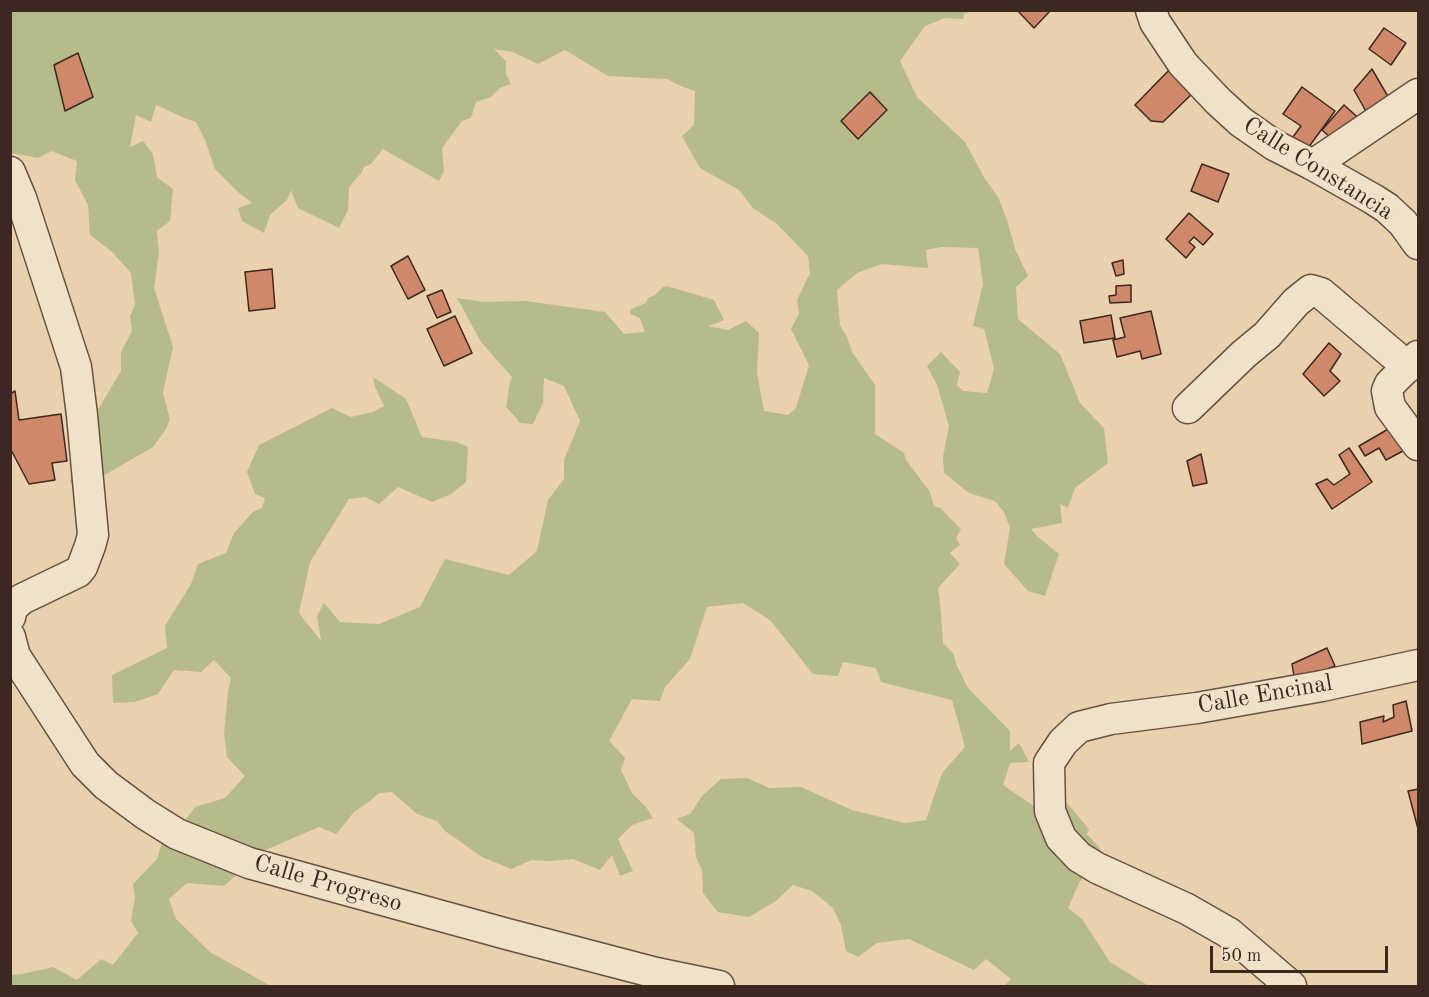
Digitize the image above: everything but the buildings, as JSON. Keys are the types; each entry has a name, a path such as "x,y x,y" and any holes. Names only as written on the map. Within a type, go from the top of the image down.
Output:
{"street":[{"name":"Calle Constancia","path":"1151,10 1155,22 1183,64 1241,122 1274,145 1373,198 1403,223 1419,244"},
{"path":"1313,165 1419,94"},
{"path":"10,172 21,198 76,367 93,535 82,567 78,572 22,599 12,609 10,617"},
{"path":"1188,408 1267,335 1296,302 1311,290 1321,292 1413,361 1390,384 1387,392 1390,407 1419,445"},
{"name":"Calle Progreso","path":"13,647 85,764 106,785 177,834 249,863 507,934 719,987"},
{"name":"Calle Encinal","path":"1291,987 1287,981 1229,933 1187,909 1097,868 1079,857 1061,838 1050,811 1049,763 1063,742 1078,727 1110,718 1197,708 1419,665"}],"green space":[{"path":"11,11 972,11 964,14 963,19 945,18 925,26 900,61 917,97 965,142 985,179 998,197 1015,249 1028,276 1016,287 1018,319 1060,354 1080,403 1104,428 1108,463 1075,488 1068,508 1060,504 1062,523 1031,529 1059,554 1045,596 1028,591 1004,564 1010,528 1004,512 995,501 969,493 944,473 943,457 949,426 937,385 927,366 941,352 960,372 957,385 963,391 987,393 994,369 984,329 973,326 983,284 978,248 942,247 926,250 928,268 882,264 857,273 837,290 840,325 852,352 875,385 875,434 904,453 906,460 930,492 934,506 940,508 961,529 956,538 960,545 950,553 960,564 938,588 943,643 953,653 968,688 1010,731 1010,751 1019,743 1029,762 1010,763 1003,785 1038,809 1067,803 1089,829 1087,834 1101,850 1079,883 1068,908 1082,919 1110,962 1149,986 1004,986 1011,979 986,959 974,970 909,939 877,943 858,957 846,951 841,925 833,908 812,891 793,885 776,901 749,917 718,912 703,893 702,870 696,857 694,833 677,819 690,814 703,795 721,779 747,778 769,788 801,787 852,810 905,823 926,820 942,773 965,747 952,700 881,682 876,668 843,662 838,676 813,674 770,620 743,603 707,607 690,659 665,687 660,701 632,699 609,741 625,758 621,770 632,793 653,818 632,825 618,839 633,871 620,876 612,855 600,870 573,859 532,860 511,869 482,857 445,831 437,821 417,814 392,792 379,793 354,812 336,834 319,827 263,851 224,886 187,883 169,899 176,919 210,952 271,986 11,986 10,975 53,967 77,980 101,959 113,965 138,933 131,921 135,897 133,884 157,859 164,835 182,824 195,807 225,798 245,776 227,757 224,734 231,678 214,660 201,672 174,670 158,694 135,702 113,703 112,675 167,648 165,626 191,584 198,564 226,553 234,533 253,512 262,508 265,498 255,494 247,472 259,445 332,408 351,417 373,412 384,406 373,377 406,399 422,437 457,442 468,447 466,482 451,494 432,502 398,487 379,504 365,497 349,499 310,562 299,613 321,641 317,616 324,603 340,622 379,624 420,607 445,559 509,575 537,551 548,500 564,479 564,460 580,421 564,386 544,378 543,403 533,424 519,423 506,407 512,377 481,342 457,298 484,302 525,301 605,312 624,334 645,332 640,318 630,314 631,309 646,303 648,298 663,287 667,286 714,300 724,320 708,326 728,330 746,321 759,333 757,373 764,411 788,415 796,408 809,365 791,329 799,314 797,300 810,273 808,256 777,224 753,208 739,190 700,168 682,136 694,125 695,91 667,79 608,76 565,50 538,64 513,52 494,49 506,61 506,74 511,84 500,88 491,97 476,102 471,118 462,121 442,148 444,171 439,181 383,149 371,164 364,167 349,187 348,210 339,228 298,208 291,190 287,200 270,215 264,233 242,221 238,208 252,203 215,169 196,122 156,105 151,122 136,115 130,147 143,141 153,154 157,177 173,189 170,221 157,231 159,252 154,288 173,347 163,393 170,419 153,447 89,484 70,483 74,446 121,371 121,352 132,331 130,316 135,305 131,273 111,251 90,235 88,205 75,180 77,161 51,151 38,158 11,153"}]}
